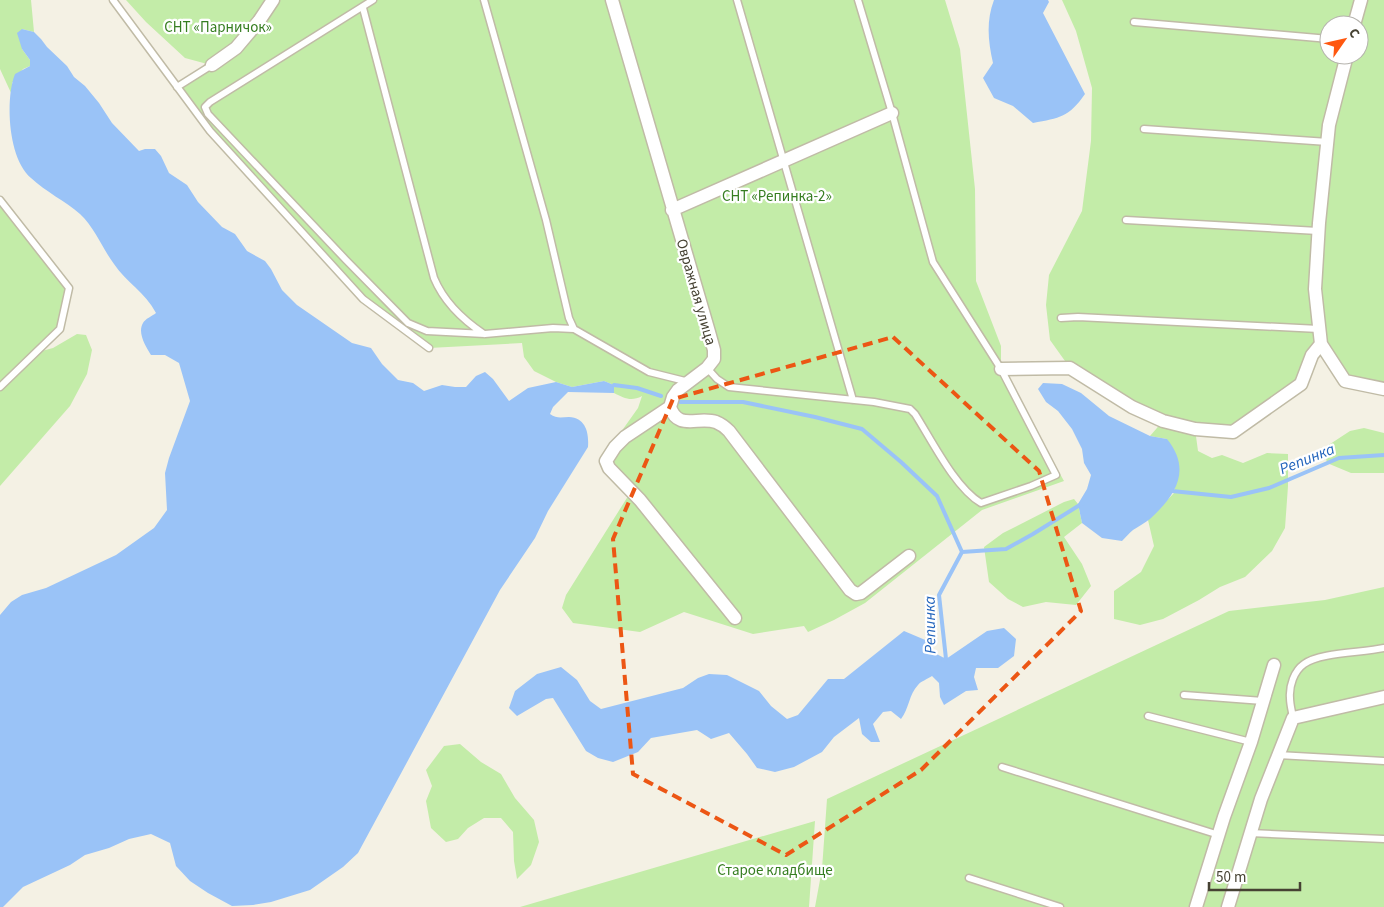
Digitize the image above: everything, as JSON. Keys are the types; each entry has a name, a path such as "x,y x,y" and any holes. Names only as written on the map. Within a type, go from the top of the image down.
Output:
{"street":[{"path":"212,65 236,48 259,22 273,0"},
{"name":"Овражная улица","path":"612,0 714,350 714,359 691,382 678,390 673,397 670,407 625,438 608,458 607,463 640,500 735,618"},
{"path":"1357,15 1361,0"},
{"path":"1344,65 1329,124 1318,232 1315,289 1319,329 1321,344 1345,381 1384,389"},
{"path":"672,210 892,113"},
{"path":"1001,368 1070,368 1132,407 1163,421 1195,429 1232,432 1301,384 1312,355 1321,344"},
{"path":"670,407 672,414 677,419 684,421 715,421 729,431 850,590 856,594 862,593 909,556"},
{"path":"1196,907 1251,742 1274,664"},
{"path":"1228,907 1261,799 1293,718 1384,697"}],"lane":[{"path":"113,0 210,131 363,298 429,348"},
{"path":"373,0 210,102 206,107 208,114 408,323 427,331 485,334 553,328 574,329 649,372 691,382"},
{"path":"484,0 544,211 569,318 574,329"},
{"path":"737,0 853,400"},
{"path":"707,368 717,379 729,387 874,402 910,410 915,414 957,480 971,497 981,502 1031,486 1056,475 1001,368 933,262 892,113 858,0"},
{"path":"363,8 434,278 451,305 467,322 485,334"},
{"path":"1134,22 1319,38"},
{"path":"178,87 212,65"},
{"path":"1144,129 1328,142"},
{"path":"0,200 69,288 60,329 0,388"},
{"path":"1126,220 1318,232"},
{"path":"1061,318 1078,316 1319,329"},
{"path":"1293,718 1290,698 1292,684 1297,671 1305,663 1323,657 1384,648"},
{"path":"1184,695 1263,701"},
{"path":"1148,716 1251,742"},
{"path":"1278,755 1384,761"},
{"path":"1002,767 1219,835"},
{"path":"1250,833 1384,839"},
{"path":"969,878 1060,907"}],"highlighted area":[{"path":"893,337 1039,471 1081,611 921,770 786,855 633,774 613,539 673,399"}],"green space":[{"path":"0,0 31,0 34,32 22,29 22,49 30,60 30,66 23,69 12,83 12,95 0,69"},
{"name":"СНТ «Репинка-2»","path":"126,0 945,0 960,49 975,189 976,281 1001,346 1001,369 1064,481 982,510 865,603 808,632 804,626 753,634 684,612 640,632 573,623 562,608 566,595 630,493 601,460 638,408 642,396 634,399 624,398 614,393 614,385 604,381 572,387 556,382 534,371 524,357 522,343 429,348 363,299 210,131 177,87 211,65 185,58 146,22"},
{"path":"1062,0 1384,0 1384,389 1345,381 1321,345 1301,384 1233,432 1195,429 1198,451 1212,458 1222,455 1243,463 1267,453 1288,454 1285,528 1272,551 1245,577 1220,587 1163,619 1140,625 1114,619 1114,591 1141,572 1154,546 1148,520 1175,492 1167,439 1150,436 1163,421 1070,368 1050,340 1046,305 1049,275 1082,211 1091,141 1092,88 1076,31"},
{"path":"0,200 69,288 60,329 38,352 53,348 77,334 86,335 92,350 87,374 70,406 0,486"},
{"path":"1364,428 1384,433 1384,473 1351,473 1327,463 1324,448 1350,431"},
{"path":"1074,499 1078,504 1082,523 1064,537 1082,564 1091,586 1076,605 1046,602 1023,607 1008,599 989,582 984,547 1003,533 1064,502"},
{"path":"1384,587 1384,907 815,907 822,869 827,799 1229,611 1325,600"},
{"path":"460,744 481,762 501,774 515,798 534,820 539,842 531,865 517,879 513,832 501,818 484,818 468,828 458,839 446,842 431,828 426,801 432,786 426,770 444,746"},
{"name":"Старое кладбище","path":"815,821 809,907 520,907"}],"water":[{"path":"994,0 1048,0 1049,2 1043,13 1085,94 1069,112 1057,118 1033,123 1013,106 994,98 983,78 993,63 989,31 991,8"},
{"path":"22,29 34,32 67,66 74,77 85,86 99,103 112,123 139,151 155,149 161,156 169,173 187,185 198,202 222,227 235,234 247,251 265,261 282,290 297,305 352,343 371,348 382,364 398,380 413,383 424,391 442,385 466,387 476,376 485,372 493,379 509,401 528,388 556,382 572,387 604,381 614,385 614,393 568,392 553,407 550,414 553,416 575,418 583,423 587,432 588,447 548,511 535,538 500,590 358,853 343,867 310,890 271,902 232,906 190,881 176,866 170,843 151,834 129,839 109,848 85,855 70,865 23,887 3,907 0,907 0,615 11,602 22,595 46,588 116,555 154,528 167,510 165,473 190,401 179,363 165,355 151,355 143,340 141,327 147,319 156,313 152,306 119,270 80,214 31,178 23,169 17,157 11,128 10,98 15,74 30,66 30,60 22,49 17,33"},
{"path":"1043,383 1062,384 1081,393 1109,416 1150,436 1167,439 1175,450 1179,461 1179,472 1178,482 1173,491 1167,501 1150,519 1133,530 1122,541 1102,538 1082,523 1078,504 1087,489 1091,475 1084,463 1082,449 1072,429 1058,411 1046,402 1038,389"},
{"path":"1004,628 1016,639 1014,656 998,668 976,668 974,677 978,690 966,691 944,705 940,697 939,683 932,676 921,682 915,689 901,719 891,711 883,712 873,724 880,742 871,742 862,734 859,718 834,737 822,752 794,767 775,772 757,768 729,733 711,739 697,730 651,738 638,752 613,762 598,758 586,751 553,698 546,699 517,716 509,708 515,691 537,674 561,667 577,680 590,701 601,709 683,688 698,678 709,674 727,675 759,691 771,706 787,719 798,715 828,679 844,679 904,631 930,642 931,651 946,659 987,631"}],"waterway":[{"path":"614,385 637,388 661,396"},
{"path":"680,402 743,402 862,429 937,496 962,552"},
{"name":"Репинка","path":"1172,491 1231,497 1269,488 1339,458 1384,455"},
{"name":"Репинка","path":"943,660 946,659 939,595 962,552 1006,549 1083,503"}],"park label":[{"name":"СНТ «Парничок»","path":"218,27"}]}
